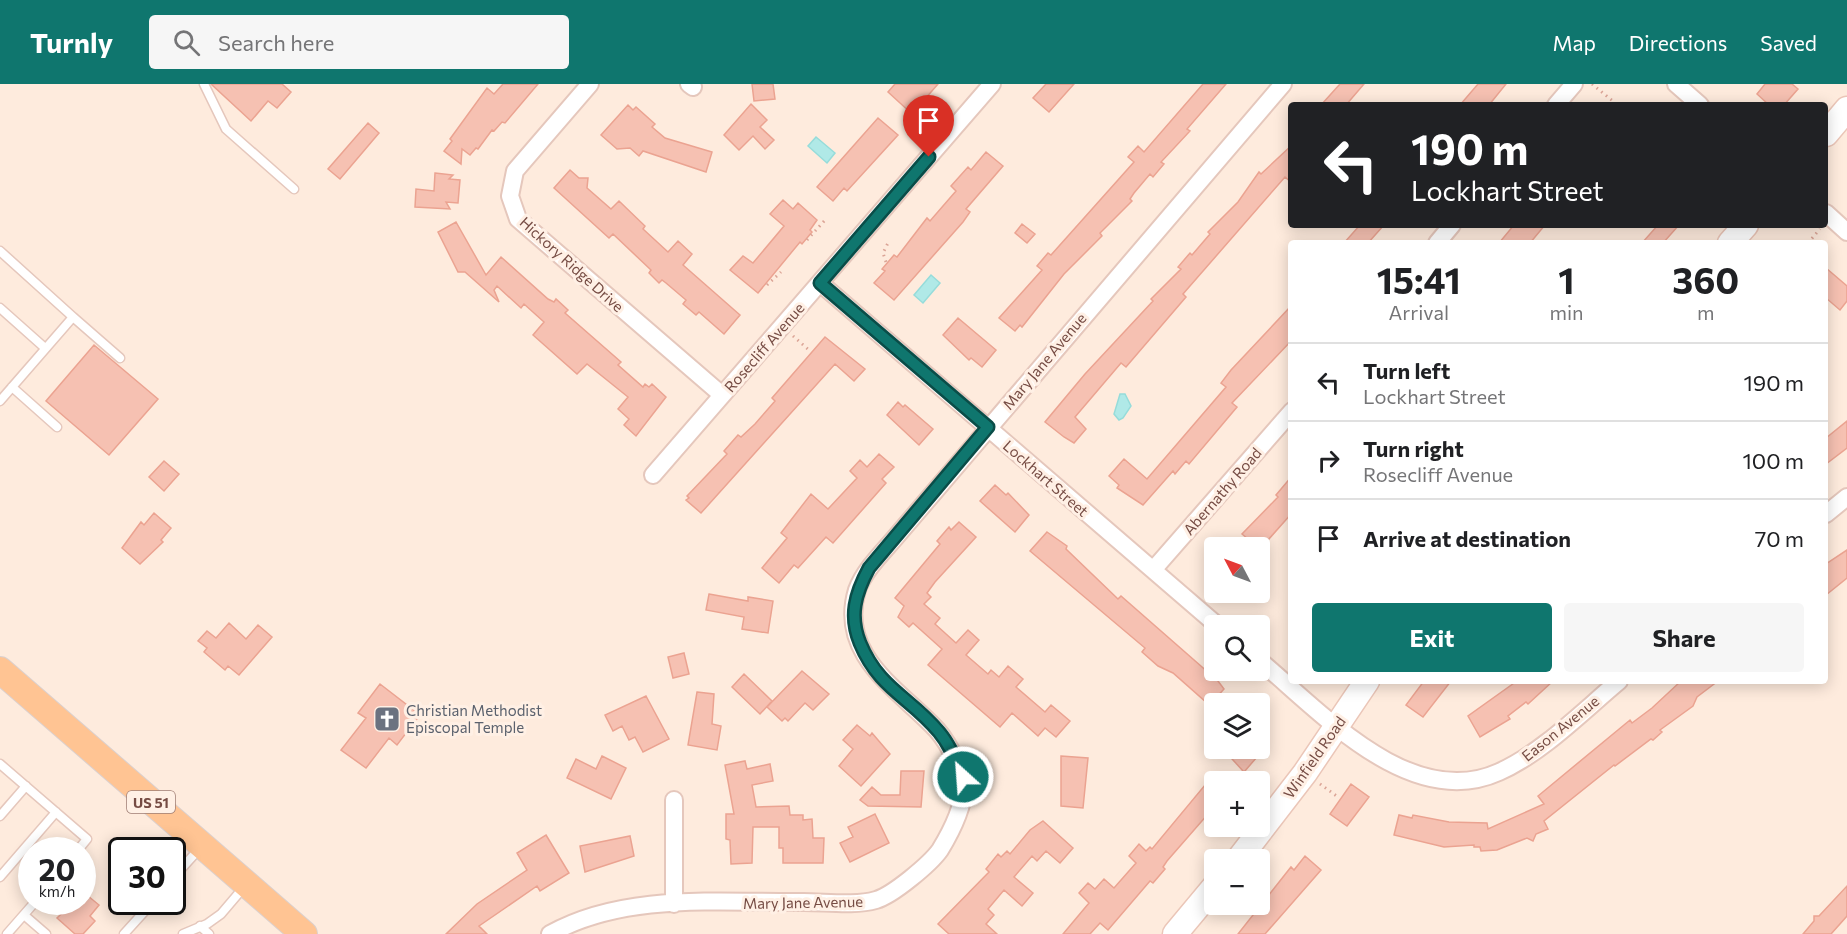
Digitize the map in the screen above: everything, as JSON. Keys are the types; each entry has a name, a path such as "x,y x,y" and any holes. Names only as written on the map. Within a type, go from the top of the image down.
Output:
{"main road":[{"name":"US 51","path":"0,670 303,934"}],"street":[{"name":"Hickory Ridge Drive","path":"590,84 515,171 510,196 518,219 722,395"},
{"name":"Rosecliff Avenue","path":"653,475 992,84"},
{"name":"Mary Jane Avenue","path":"550,934 575,922 610,911 674,904 876,900 934,859 949,835 962,796 963,777 938,730 883,681 869,664 853,627 853,613 858,590 869,568 1283,84"},
{"path":"1559,102 1574,84"},
{"path":"1676,84 1697,102"},
{"path":"1828,132 1847,109"},
{"path":"1828,215 1847,232"},
{"path":"1440,240 1450,228"},
{"path":"1733,240 1743,228"},
{"name":"Lockhart Street","path":"820,283 1205,615"},
{"name":"Abernathy Road","path":"1153,570 1288,416"},
{"path":"1828,512 1847,497"},
{"path":"1270,669 1336,725"},
{"name":"Winfield Road","path":"1246,849 1305,773 1365,684"},
{"name":"Eason Avenue","path":"1336,725 1379,757 1412,774 1449,781 1475,779 1500,772 1524,759 1615,684"},
{"path":"674,800 674,904"},
{"path":"1175,934 1204,899"}],"lane":[{"path":"204,84 226,129 294,189"},
{"path":"0,251 120,358"},
{"path":"2,314 45,348"},
{"path":"0,401 73,317"},
{"path":"12,387 57,427"},
{"path":"0,764 85,837"},
{"path":"0,816 26,786"},
{"path":"0,877 56,812"},
{"path":"186,864 202,846"},
{"path":"183,934 221,914 246,884"},
{"path":"7,934 24,915 46,934"},
{"path":"124,934 141,915"},
{"path":"200,926 209,934"}],"path":[{"path":"1592,84 1614,102"},
{"path":"909,122 927,100"},
{"path":"807,240 826,219"},
{"path":"1810,240 1820,228"},
{"path":"886,262 883,253 889,241"},
{"path":"767,285 781,272"},
{"path":"782,327 810,351"},
{"path":"1314,793 1326,776"}],"water":[{"path":"816,137 835,153 827,163 808,146"},
{"path":"931,275 940,283 923,303 914,295"},
{"path":"1120,394 1125,394 1131,406 1119,420 1114,414"}],"building":[{"path":"211,84 282,84 291,92 277,108 268,101 251,121"},
{"path":"503,84 538,84 505,123 502,122 494,131 492,130 478,149 476,148 470,155 462,149 461,164 444,151 452,141 450,139 487,88 494,94"},
{"path":"752,84 773,84 775,99 754,101"},
{"path":"895,84 938,84 912,114 888,92"},
{"path":"1046,84 1074,84 1049,112 1033,98"},
{"path":"1203,84 1226,84 1187,129 1190,131 1161,162 1164,164 1153,177 1150,174 1130,199 1132,201 1100,233 1102,236 1064,274 1022,327 1020,325 1015,331 999,318 1042,270 1037,266 1048,253 1051,255 1134,162 1128,157 1138,146 1144,152"},
{"path":"1340,84 1364,84 1349,102 1324,102"},
{"path":"1478,84 1506,84 1491,102 1463,102"},
{"path":"1765,84 1792,84 1798,89 1787,102 1766,102 1757,94"},
{"path":"751,104 767,120 760,127 774,140 765,149 753,136 739,150 724,135"},
{"path":"628,105 633,110 636,107 655,124 652,127 665,138 712,152 706,172 643,151 639,156 630,148 617,149 601,135"},
{"path":"878,118 898,135 847,191 844,188 833,201 817,187"},
{"path":"368,123 379,133 340,179 328,169"},
{"path":"1288,149 1288,180 1285,177 1183,294 1186,297 1126,367 1121,363 1075,417 1086,429 1074,443 1045,422 1085,374 1153,301 1151,299 1181,269 1178,267 1190,253 1192,255 1210,234 1208,232 1238,202 1259,172 1261,174"},
{"path":"986,152 1003,166 966,209 970,212 963,222 894,300 874,283 885,271 882,269 894,255 897,257 927,218 930,221 956,191 951,186 968,167 971,170"},
{"path":"570,170 579,178 588,178 587,188 611,209 619,201 645,226 643,229 668,252 678,241 692,254 683,265 740,315 724,334 699,312 696,315 683,304 686,300 662,280 659,283 649,273 651,270 613,234 609,238 554,188"},
{"path":"435,173 453,175 449,179 460,180 458,203 446,202 450,209 415,207 416,189 434,191"},
{"path":"783,200 793,209 798,203 817,220 810,230 812,232 802,244 800,242 758,293 730,270 743,256 753,263 784,226 770,214"},
{"path":"456,222 486,275 501,257 548,299 554,302 556,299 568,310 565,313 621,362 618,365 643,387 645,384 649,387 652,384 666,397 636,436 624,425 629,419 618,409 628,397 587,364 577,374 533,335 544,322 524,304 521,308 497,286 494,290 499,302 465,272 458,272 438,232"},
{"path":"1022,224 1035,234 1027,243 1015,233"},
{"path":"1357,228 1381,228 1371,240 1347,240"},
{"path":"1512,228 1542,228 1532,240 1502,240"},
{"path":"1655,228 1676,228 1666,240 1645,240"},
{"path":"1828,270 1847,286 1847,301 1840,310 1828,300"},
{"path":"1288,309 1288,344 1232,403 1237,407 1189,464 1186,461 1175,474 1173,471 1143,505 1117,488 1119,485 1109,476 1124,459 1147,479 1226,387 1221,383"},
{"path":"958,318 996,350 982,367 971,358 969,360 943,335"},
{"path":"825,337 865,369 854,381 835,364 701,513 686,500 689,498 687,496 727,454 724,451 738,435 741,437 775,401 772,398"},
{"path":"94,345 158,399 109,455 46,401"},
{"path":"898,402 903,407 905,405 933,429 919,445 887,415"},
{"path":"1847,421 1847,448 1828,462 1828,436"},
{"path":"879,454 894,467 882,479 886,483 833,543 826,537 798,568 794,565 779,583 762,568 787,538 781,533 811,494 828,509 857,478 850,471 860,460 867,467"},
{"path":"164,461 179,474 164,491 149,477"},
{"path":"1288,481 1288,518 1270,538 1246,537 1242,534 1278,497 1276,495"},
{"path":"995,485 1006,495 1008,493 1029,515 1015,532 980,501"},
{"path":"154,513 171,528 161,540 163,542 140,564 122,548 141,522 144,525"},
{"path":"959,522 976,537 935,582 927,593 931,597 924,604 940,618 935,624 956,643 968,630 979,640 966,655 988,674 991,670 999,677 1008,666 1023,679 1016,687 1045,712 1051,705 1070,721 1056,737 1045,728 1038,736 1012,713 1000,727 928,665 942,649 913,623 909,627 898,617 904,606 895,598 940,544 937,541 949,527 951,530"},
{"path":"1047,532 1067,546 1066,549 1118,599 1121,596 1204,669 1204,681 1218,681 1224,689 1220,693 1204,693 1204,700 1173,673 1158,666 1142,652 1145,648 1030,551"},
{"path":"1847,550 1847,578 1828,593 1828,563"},
{"path":"709,594 748,601 748,597 773,601 768,633 742,629 744,617 706,610"},
{"path":"229,623 246,639 258,625 272,637 239,675 228,666 225,670 204,652 207,648 198,641 207,631 216,638"},
{"path":"684,653 689,674 673,678 668,657"},
{"path":"802,671 829,694 813,710 805,703 788,721 785,718 782,721 767,707"},
{"path":"744,674 772,701 760,714 732,687"},
{"path":"380,684 420,715 397,745 389,738 366,768 341,750 366,718 358,713"},
{"path":"1422,684 1449,684 1423,717 1406,705"},
{"path":"1513,684 1550,684 1528,704 1526,702 1508,716 1510,719 1480,737 1468,716"},
{"path":"1678,684 1714,684 1697,697 1693,706 1660,730 1662,732 1653,740 1651,739 1614,765 1544,821 1548,829 1536,834 1533,841 1527,838 1497,850 1481,851 1480,847 1474,847 1474,845 1444,847 1394,835 1399,815 1412,818 1413,815 1449,822 1487,823 1488,829 1544,804 1538,796 1630,720 1632,723"},
{"path":"697,692 714,694 712,724 721,726 717,750 688,745"},
{"path":"646,696 669,739 643,752 635,737 629,740 622,726 613,731 605,715"},
{"path":"857,725 870,736 872,733 890,754 861,786 839,766 853,749 843,740"},
{"path":"602,756 626,768 611,799 567,778 576,759 596,769"},
{"path":"1061,756 1088,758 1083,808 1061,806"},
{"path":"1232,759 1255,759 1245,771"},
{"path":"745,761 747,769 770,764 773,781 752,785 756,807 789,806 790,815 803,815 803,820 812,819 813,838 824,838 823,863 783,863 783,848 779,848 779,827 753,827 752,863 731,864 730,840 726,839 726,814 734,814 725,765"},
{"path":"901,771 924,771 921,807 868,806 860,800 872,787 881,795 900,795"},
{"path":"1351,784 1369,797 1347,826 1330,814"},
{"path":"1204,786 1204,819 1167,861 1163,867 1165,869 1153,883 1150,881 1108,930 1100,923 1090,934 1063,934 1089,903 1079,893 1088,883 1095,889 1104,879 1114,888 1136,863 1129,856 1139,844 1146,851 1150,847 1152,849"},
{"path":"875,814 889,843 850,862 840,843 853,837 848,827"},
{"path":"1043,821 1073,848 1060,863 1046,851 1037,861 1032,856 1014,877 1033,893 1022,906 1004,890 988,909 994,915 986,924 997,934 949,934 938,924 989,872 986,869 998,854 1001,857 1007,851 1010,854 1030,830"},
{"path":"546,835 569,873 540,891 537,886 479,926 487,934 446,934 477,904 527,870 517,853"},
{"path":"630,836 634,856 585,872 580,846"},
{"path":"1305,856 1321,870 1265,934 1238,934 1253,915 1270,915 1270,894 1291,867 1294,870"},
{"path":"1847,886 1847,916 1831,934 1803,934 1814,921 1814,916 1819,916"},
{"path":"60,915 91,915 95,921 83,934 75,934 57,918"}],"place":[{"name":"Christian Methodist Episcopal Temple","path":"387,719"}],"route":[{"path":"929,157 820,283 988,427 869,568 858,590 853,613 853,627 869,664 883,681 938,730 963,777"}]}
